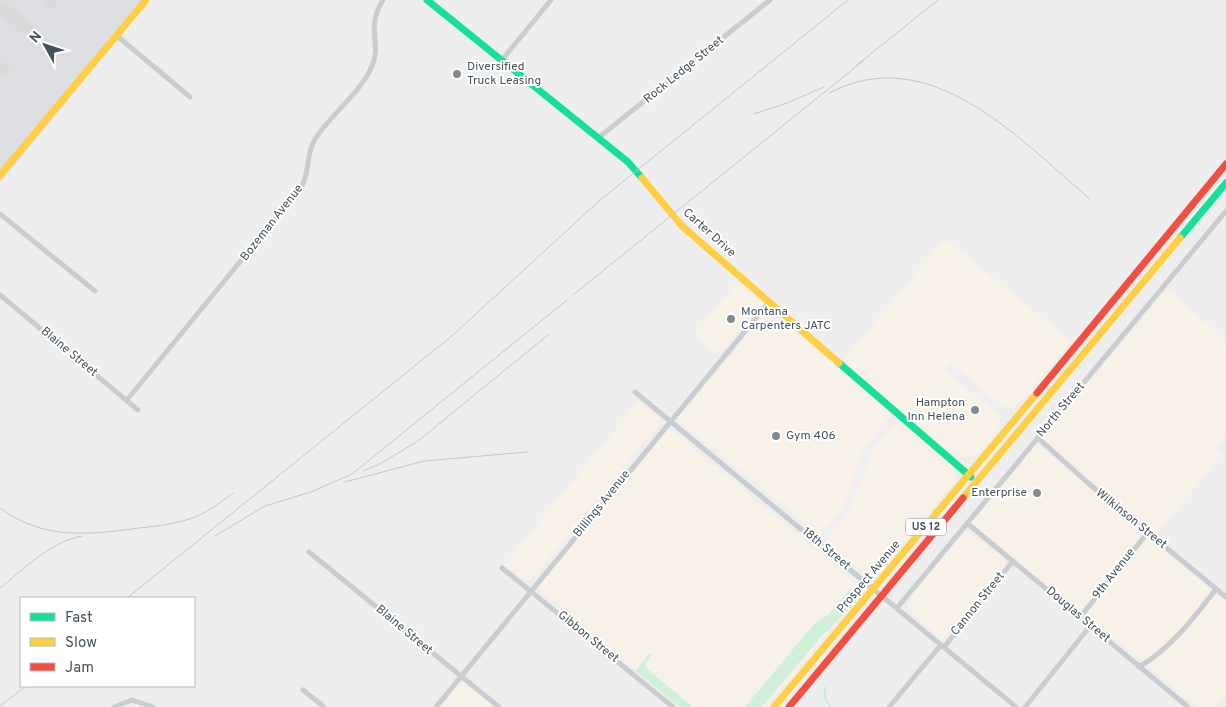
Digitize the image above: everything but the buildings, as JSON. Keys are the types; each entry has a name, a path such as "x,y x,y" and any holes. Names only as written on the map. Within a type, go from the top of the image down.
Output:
{"main road":[{"path":"0,175 146,0"},
{"name":"Carter Drive","path":"427,0 628,162 682,226 977,482"},
{"name":"Prospect Avenue","path":"774,707 1077,346 1226,164"},
{"name":"Prospect Avenue","path":"789,707 1226,183"}],"street":[{"name":"Bozeman Avenue","path":"127,400 302,186 307,177 310,152 314,140 360,85 373,65 375,57 374,21 383,0"},
{"path":"502,60 552,0"},
{"name":"Rock Ledge Street","path":"598,138 770,0"},
{"path":"116,36 190,97"},
{"name":"North Street","path":"897,608 1226,211"},
{"path":"0,214 95,291"},
{"name":"Blaine Street","path":"0,295 138,410"},
{"name":"Billings Avenue","path":"436,707 769,302"},
{"name":"18th Street","path":"635,392 1016,707"},
{"name":"Wilkinson Street","path":"1038,438 1226,597"},
{"name":"Douglas Street","path":"967,523 1188,707"},
{"name":"9th Avenue","path":"1081,616 1148,532"},
{"name":"Blaine Street","path":"309,552 499,707"},
{"name":"Cannon Street","path":"889,707 1013,561"},
{"name":"Gibbon Street","path":"502,568 673,707"},
{"path":"1139,667 1152,659 1192,621 1216,589"},
{"path":"1025,707 1091,626"},
{"path":"303,690 324,707"},
{"path":"114,707 132,700 144,702 153,707"}],"shaded area":[{"path":"0,0 150,0 0,183"},
{"path":"945,239 1072,342 1015,407 1000,404 951,363 945,370 998,415 1000,425 997,431 977,455 971,458 961,457 946,449 843,361"},
{"path":"738,281 761,303 719,355 694,335"},
{"path":"1167,290 1226,340 1226,435 1215,448 1222,454 1157,534 1045,441 1044,438 1046,432"},
{"path":"769,310 889,412 890,416 863,451 843,508 820,535 679,421 679,417"},
{"path":"639,401 660,419 661,423 530,581 525,581 504,565"},
{"path":"898,422 902,422 952,464 955,470 955,478 951,486 880,574 867,576 829,544 828,538 850,509 874,447"},
{"path":"668,430 673,431 859,586 858,597 766,707 682,707 539,590 539,586"},
{"path":"1039,446 1226,603 1226,694 1215,707 1198,707 1076,606 1057,594 971,523 1030,451"},
{"path":"965,532 969,532 1005,559 1006,568 957,628 952,627 943,638 939,638 906,606 925,579"},
{"path":"461,680 495,707 440,707"}],"green space":[{"path":"850,589 857,593 858,597 828,631 824,633 762,707 745,707 815,623 829,614"},
{"path":"650,653 652,655 645,664 646,668 693,707 680,707 636,671"}],"waterway":[{"path":"825,687 825,698 830,707"}],"taxiway":[{"path":"0,7 27,28"}],"railway":[{"path":"128,597 453,335 599,201 848,0"},
{"path":"857,65 938,0"},
{"path":"573,295 863,61"},
{"path":"829,93 866,80 902,79 937,87 971,104 1003,125 1090,199"},
{"path":"754,114 787,103 824,87"},
{"path":"215,536 265,506 311,492 352,474 567,300"},
{"path":"363,471 378,465 418,441 548,335"},
{"path":"345,482 424,461 527,452"},
{"path":"0,508 33,526 49,530 66,533 102,532 174,523 188,519 200,515 233,493"},
{"path":"0,588 28,564 49,550 70,539 82,536"},
{"path":"0,706 25,687"}],"traffic: fast":[{"path":"427,0 628,162 642,178"},
{"path":"1180,238 1226,183"},
{"path":"839,363 971,477"}],"traffic: slow":[{"path":"0,175 146,0"},
{"path":"642,178 682,226 839,363"},
{"path":"963,498 1180,238"},
{"path":"774,707 1037,393"}],"traffic: jam":[{"path":"1037,393 1226,164"},
{"path":"789,707 963,498"}],"place":[{"name":"Diversified Truck Leasing","path":"457,74"},
{"name":"Montana Carpenters JATC","path":"731,319"},
{"name":"Hampton Inn Helena","path":"975,410"},
{"name":"Gym 406","path":"776,436"},
{"name":"Enterprise","path":"1037,493"}]}
